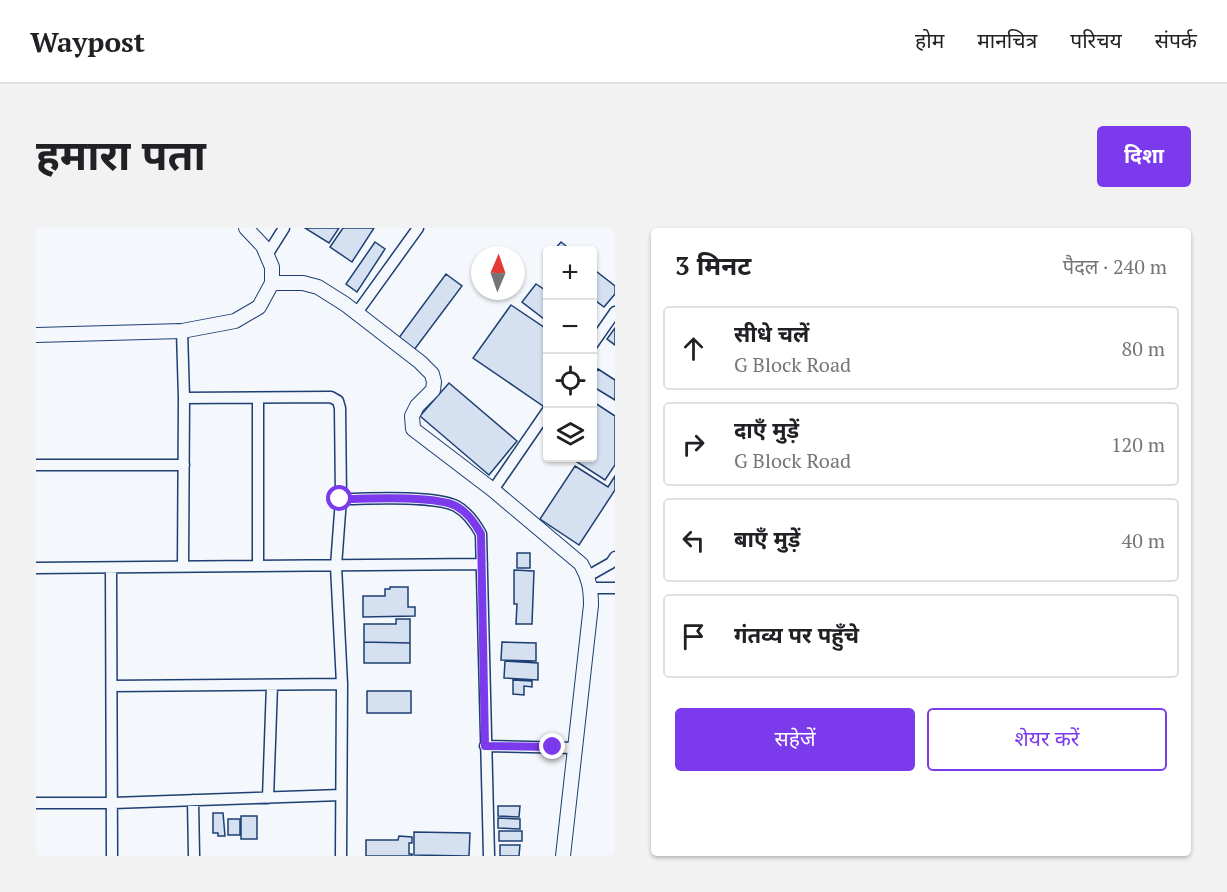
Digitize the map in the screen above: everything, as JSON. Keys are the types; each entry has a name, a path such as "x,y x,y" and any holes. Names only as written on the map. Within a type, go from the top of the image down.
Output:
{"street":[{"path":"36,335 182,331 235,321 251,313 259,307 272,283 272,267 263,246 246,228"},
{"path":"267,255 284,228"},
{"path":"356,314 418,228"},
{"path":"272,283 303,283 318,287 345,304 420,362 432,374 434,382 433,390 417,406 412,416 413,429 493,490 581,564 589,582 563,856"},
{"path":"597,338 615,312"},
{"path":"182,331 183,566"},
{"path":"184,398 331,397 338,401 340,499 336,566 342,684 341,856"},
{"path":"258,398 258,566"},
{"path":"493,490 543,417"},
{"path":"36,465 184,465"},
{"path":"340,499 428,500 456,506 476,525 481,534 489,856"},
{"path":"589,582 615,557"},
{"path":"36,568 482,564"},
{"path":"111,569 112,856"},
{"path":"589,582 615,588"},
{"path":"112,686 342,684"},
{"path":"268,798 272,685"},
{"path":"485,746 574,748"},
{"path":"36,803 112,803 341,795"},
{"path":"193,800 194,856"}],"building":[{"path":"305,228 339,228 329,243"},
{"path":"343,228 374,228 352,262 330,247"},
{"path":"375,242 385,249 357,292 346,284"},
{"path":"597,272 615,286 615,294 604,307 597,302"},
{"path":"446,274 462,286 414,350 398,339"},
{"path":"536,284 543,289 543,318 522,302"},
{"path":"511,305 543,327 543,406 473,358"},
{"path":"615,328 615,345 607,339"},
{"path":"597,370 615,380 615,400 597,389"},
{"path":"449,383 517,441 489,475 420,416"},
{"path":"597,404 615,416 615,465 605,480 577,462 597,462"},
{"path":"575,466 608,487 615,476 615,490 579,545 540,519"},
{"path":"517,553 530,553 530,568 517,568"},
{"path":"514,570 534,571 532,624 516,624"},
{"path":"390,587 408,587 408,607 415,607 415,616 363,617 363,596 385,596 385,589 390,589"},
{"path":"396,619 410,619 410,643 364,642 364,624 396,624"},
{"path":"364,642 410,643 410,663 364,663"},
{"path":"502,642 536,643 536,661 501,660"},
{"path":"505,661 538,663 538,680 504,678"},
{"path":"513,680 532,681 532,687 524,686 524,695 513,694"},
{"path":"367,691 411,691 411,713 367,713"},
{"path":"498,806 520,806 519,817 498,816"},
{"path":"213,813 223,813 225,836 213,833"},
{"path":"241,816 257,816 257,839 241,839"},
{"path":"498,818 520,819 520,829 498,828"},
{"path":"228,819 240,819 240,835 228,835"},
{"path":"499,831 522,831 522,841 499,841"},
{"path":"414,832 470,833 469,856 414,855"},
{"path":"399,836 412,837 412,843 409,843 409,854 412,856 366,856 366,840 398,840"},
{"path":"500,845 520,845 519,856 500,856"}],"route":[{"path":"340,499 440,502 456,506 476,525 481,534 485,746 553,747"}]}
